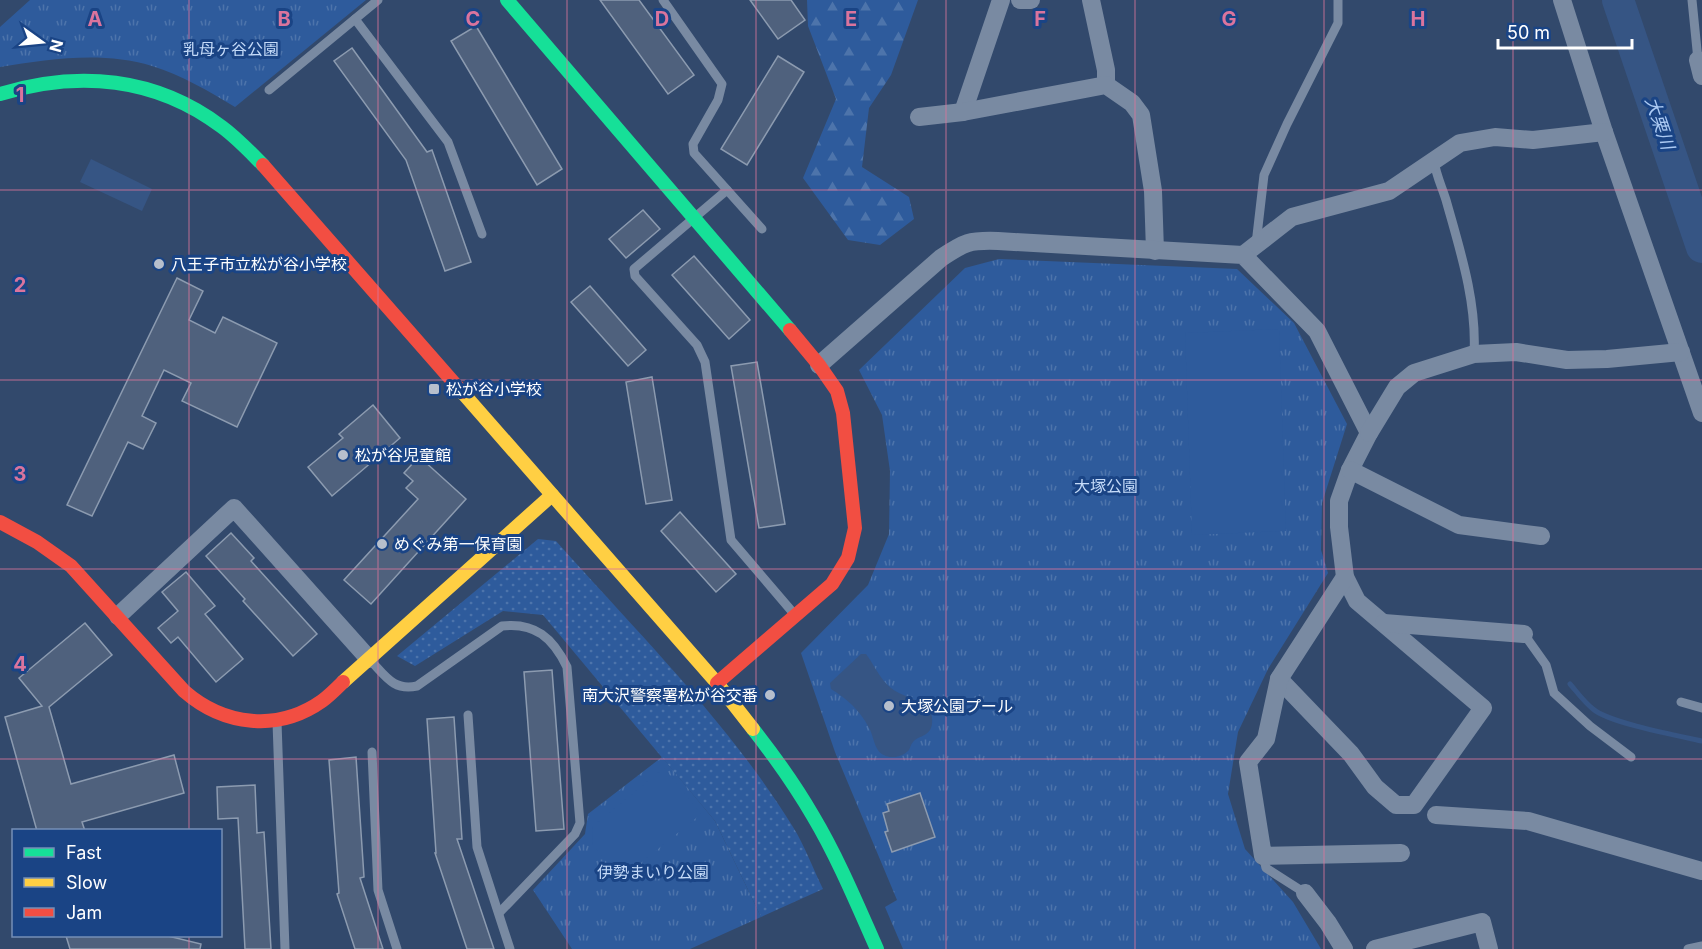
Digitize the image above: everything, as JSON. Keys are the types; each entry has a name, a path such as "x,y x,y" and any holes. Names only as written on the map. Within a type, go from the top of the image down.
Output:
{"street":[{"path":"963,112 1001,0"},
{"path":"1020,0 1031,0"},
{"path":"1091,0 1106,70 1106,85"},
{"path":"1562,0 1604,132 1702,413"},
{"path":"511,2 819,365 837,391 843,413 855,528 853,546 846,565 831,584 717,683"},
{"path":"0,94 49,82 85,80 120,83 177,99 223,127 265,167 717,683 766,744 813,815 877,949"},
{"path":"919,117 963,112 1106,85 1132,103 1141,115 1153,191 1155,251"},
{"path":"819,365 941,258 963,244 998,241 1155,251 1249,250 1292,217 1389,190 1461,143 1495,137 1533,140 1604,132"},
{"path":"1249,250 1317,331 1369,433"},
{"path":"1279,679 1350,754 1375,787 1396,805 1414,805 1483,708 1357,601 1345,577 1339,527 1340,501 1350,470 1369,433 1397,387 1414,373 1474,354 1516,352 1568,360 1682,352"},
{"path":"1350,470 1459,525 1541,536"},
{"path":"0,522 49,548 89,584 181,688 205,707 222,716 240,721 259,722 277,720 309,710 322,701 552,495"},
{"path":"118,616 234,508 369,659"},
{"path":"1345,577 1279,679 1266,739 1248,762 1263,856 1401,853"},
{"path":"1384,623 1524,634"},
{"path":"1436,815 1528,821 1702,871"},
{"path":"1305,893 1344,949"},
{"path":"1375,949 1482,922 1489,949"}],"lane":[{"path":"269,90 378,0"},
{"path":"663,0 722,84 718,100 693,144 694,153 762,230"},
{"path":"1249,250 1264,175 1287,123 1338,23 1338,0"},
{"path":"1692,0 1700,68"},
{"path":"355,19 448,142 482,234"},
{"path":"1434,161 1437,178 1462,256 1475,336 1474,354"},
{"path":"727,190 634,269 635,276 697,345 705,362 731,540 795,615"},
{"path":"369,659 391,681 404,688 417,686 502,626 515,624 535,630 550,640 560,651 567,667 580,823 575,834 499,913"},
{"path":"1524,634 1546,665 1554,693 1590,726 1631,757"},
{"path":"1681,702 1702,708"},
{"path":"468,715 477,847 510,949"},
{"path":"277,720 285,949"},
{"path":"372,752 378,890 397,949"},
{"path":"1263,856 1266,868 1305,893"},
{"path":"1688,949 1702,946"}],"green space":[{"name":"乳母ヶ谷公園","path":"30,0 366,0 235,107 174,74 133,61 76,58 0,67 0,27"},
{"path":"807,0 918,0 891,75 869,108 862,167 909,197 914,219 880,245 848,240 803,178 836,99 808,26"},
{"name":"大塚公園","path":"999,259 1237,269 1294,323 1347,424 1322,503 1321,550 1328,573 1268,669 1238,732 1228,794 1245,849 1293,902 1321,949 903,949 885,907 897,900 835,752 801,653 868,585 889,534 890,471 882,415 859,370 965,268"},
{"path":"1279,329 1286,531 1192,535 1185,333"},
{"path":"538,539 556,541 711,715 768,788 793,827 823,889 761,917 715,821 543,615 503,611 415,666 397,656"},
{"name":"伊勢まいり公園","path":"662,757 715,821 761,917 690,949 572,949 533,890 585,834 588,814"},
{"path":"664,768 701,814 621,879 592,844 593,826"}],"shaded area":[{"path":"91,159 152,189 142,211 80,182"},
{"name":"大塚公園プール","path":"861,654 866,654 891,688 924,705 932,716 929,731 915,740 909,750 900,756 890,757 881,753 862,716 848,701 831,689 830,683"}],"building":[{"path":"600,0 639,0 694,75 668,94"},
{"path":"750,0 791,0 805,20 778,39"},
{"path":"476,26 562,169 537,185 451,41"},
{"path":"352,48 427,152 432,150 471,262 445,271 406,160 334,61"},
{"path":"778,56 804,72 747,165 721,149"},
{"path":"643,210 660,229 626,258 609,239"},
{"path":"694,256 750,320 729,339 672,275"},
{"path":"177,278 203,291 189,320 215,333 223,317 277,343 237,427 182,401 191,383 164,370 142,416 156,423 143,449 128,442 92,516 67,505"},
{"path":"590,286 646,350 628,366 571,302"},
{"path":"757,362 785,524 759,528 731,366"},
{"path":"652,377 672,500 646,504 626,382"},
{"path":"373,405 400,438 332,496 308,467 343,438 339,434"},
{"path":"424,451 424,461 466,499 371,604 344,580 418,499 406,488 413,481 404,473"},
{"path":"680,512 736,574 716,592 661,531"},
{"path":"231,533 254,558 251,561 317,634 293,656 206,556"},
{"path":"186,572 215,606 205,614 243,659 216,682 178,637 171,643 158,628 178,611 162,592"},
{"path":"85,623 112,655 49,707 71,784 174,755 184,793 82,822 84,829 36,829 5,717 42,706 19,678"},
{"path":"552,670 564,829 536,831 524,672"},
{"path":"454,717 462,839 457,839 494,949 467,949 435,853 427,719"},
{"path":"356,757 364,877 360,878 383,949 355,949 337,894 339,893 329,760"},
{"path":"255,785 257,833 264,832 271,949 245,949 238,818 218,819 217,787"},
{"path":"920,793 935,837 892,852 885,832 888,831 883,813 889,811 887,804"},
{"path":"66,937 172,937 201,944 200,949 70,949"}],"waterway":[{"name":"大栗川","path":"1618,0 1702,247"},
{"path":"1570,684 1593,709 1601,714 1645,728 1702,741"}],"traffic: fast":[{"path":"507,0 790,330"},
{"path":"0,94 29,86 58,82 116,83 143,88 170,97 197,110 228,131 263,165"},
{"path":"753,729 792,782 822,832 877,949"}],"traffic: slow":[{"path":"462,392 717,683 753,729"},
{"path":"343,682 552,495"}],"traffic: jam":[{"path":"263,165 462,392"},
{"path":"717,683 832,584 848,558 855,528 843,413 837,391 790,330"},
{"path":"0,522 37,542 71,566 184,691 216,712 252,721 270,721 288,717 305,711 322,701 343,682"}],"place":[{"name":"八王子市立松が谷小学校","path":"159,264"},
{"name":"松が谷小学校","path":"434,389"},
{"name":"松が谷児童館","path":"343,455"},
{"name":"めぐみ第一保育園","path":"382,544"},
{"name":"南大沢警察署松が谷交番","path":"770,695"},
{"name":"大塚公園プール","path":"889,706"}]}
